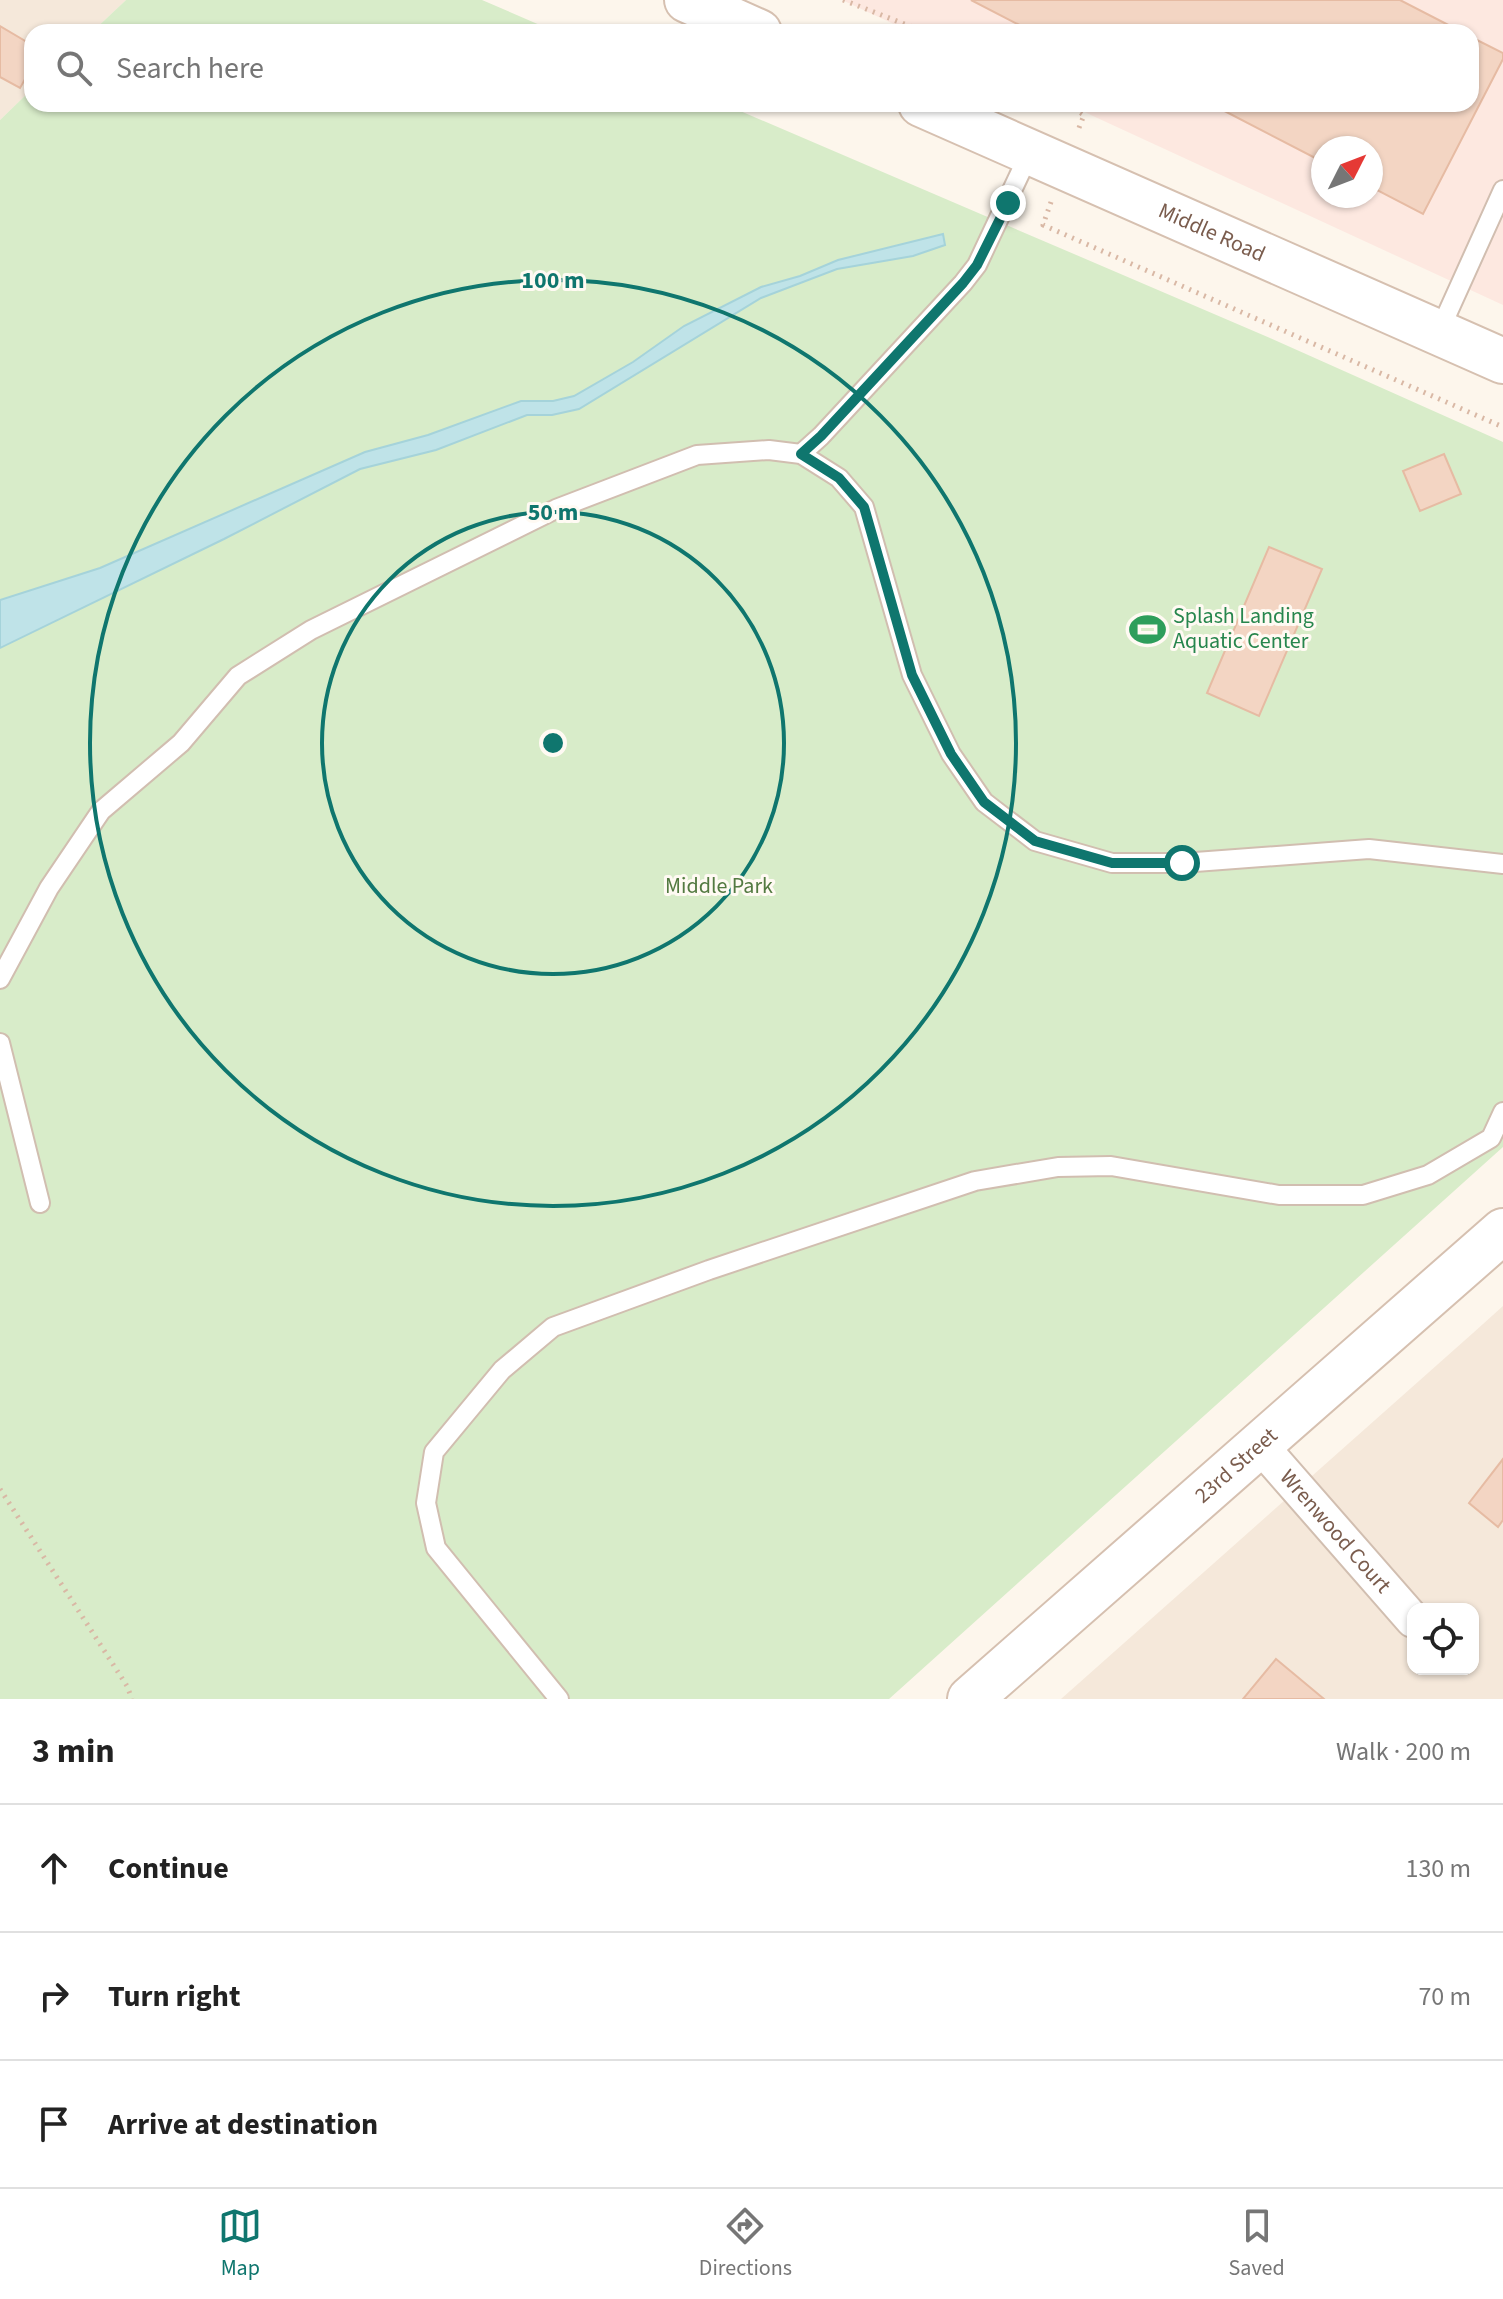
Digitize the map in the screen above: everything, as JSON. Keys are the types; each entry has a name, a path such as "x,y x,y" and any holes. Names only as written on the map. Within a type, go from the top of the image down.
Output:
{"main road":[{"path":"698,2 743,24"},
{"name":"Middle Road","path":"939,112 1503,361"},
{"name":"23rd Street","path":"970,1699 1503,1231"}],"street":[{"name":"Wrenwood Court","path":"1259,1444 1407,1613"}],"lane":[{"path":"801,454 977,265 1030,152"},
{"path":"1438,334 1503,190"},
{"path":"0,979 49,888 101,811 181,743 238,676 311,630 556,509 697,455 769,450 801,454 839,478 864,507 912,675 951,754 984,802 1035,841 1112,863 1182,863 1369,849 1503,864"},
{"path":"0,1043 40,1203"},
{"path":"559,1699 436,1548 426,1503 434,1452 502,1370 553,1327 709,1270 975,1181 1058,1167 1111,1166 1279,1195 1363,1195 1428,1175 1491,1138 1503,1112"}],"path":[{"path":"843,0 904,24"},
{"path":"1077,133 1084,115 1079,112"},
{"path":"1043,225 1503,427"},
{"path":"0,1489 127,1686 132,1699"}],"shaded area":[{"path":"0,0 126,0 100,24 24,24 24,97 0,120"},
{"path":"842,0 1503,0 1503,305 1084,112 1479,112 1479,24 894,24"},
{"path":"1503,1306 1503,1699 1061,1699"}],"green space":[{"path":"126,0 482,0 538,24 100,24"},
{"name":"Middle Park","path":"24,97 24,112 743,112 1270,338 1503,442 1503,1147 889,1699 0,1699 0,120"}],"water":[{"path":"943,234 945,245 913,256 837,269 761,298 579,409 552,415 527,415 436,450 360,469 0,648 0,600 100,568 365,452 428,435 521,401 553,401 574,396 633,362 684,326 761,287 800,276 838,260"}],"building":[{"path":"971,0 1400,0 1446,24 1018,24"},
{"path":"0,26 24,40 24,81 20,88 0,77"},
{"path":"1479,41 1503,53 1503,59 1479,106"},
{"path":"1226,112 1476,112 1423,214 1383,193 1383,136 1311,136 1311,156"},
{"path":"1444,454 1461,494 1420,511 1403,471"},
{"path":"1269,547 1322,569 1259,716 1207,693"},
{"path":"1503,1459 1503,1520 1498,1527 1469,1503"},
{"path":"1276,1659 1324,1699 1243,1699"}],"place":[{"name":"Splash Landing Aquatic Center","path":"1147,629"}],"route":[{"path":"1008,203 977,265 963,283 801,454 839,478 864,507 912,675 951,754 984,802 1035,841 1112,863 1182,863"}]}
